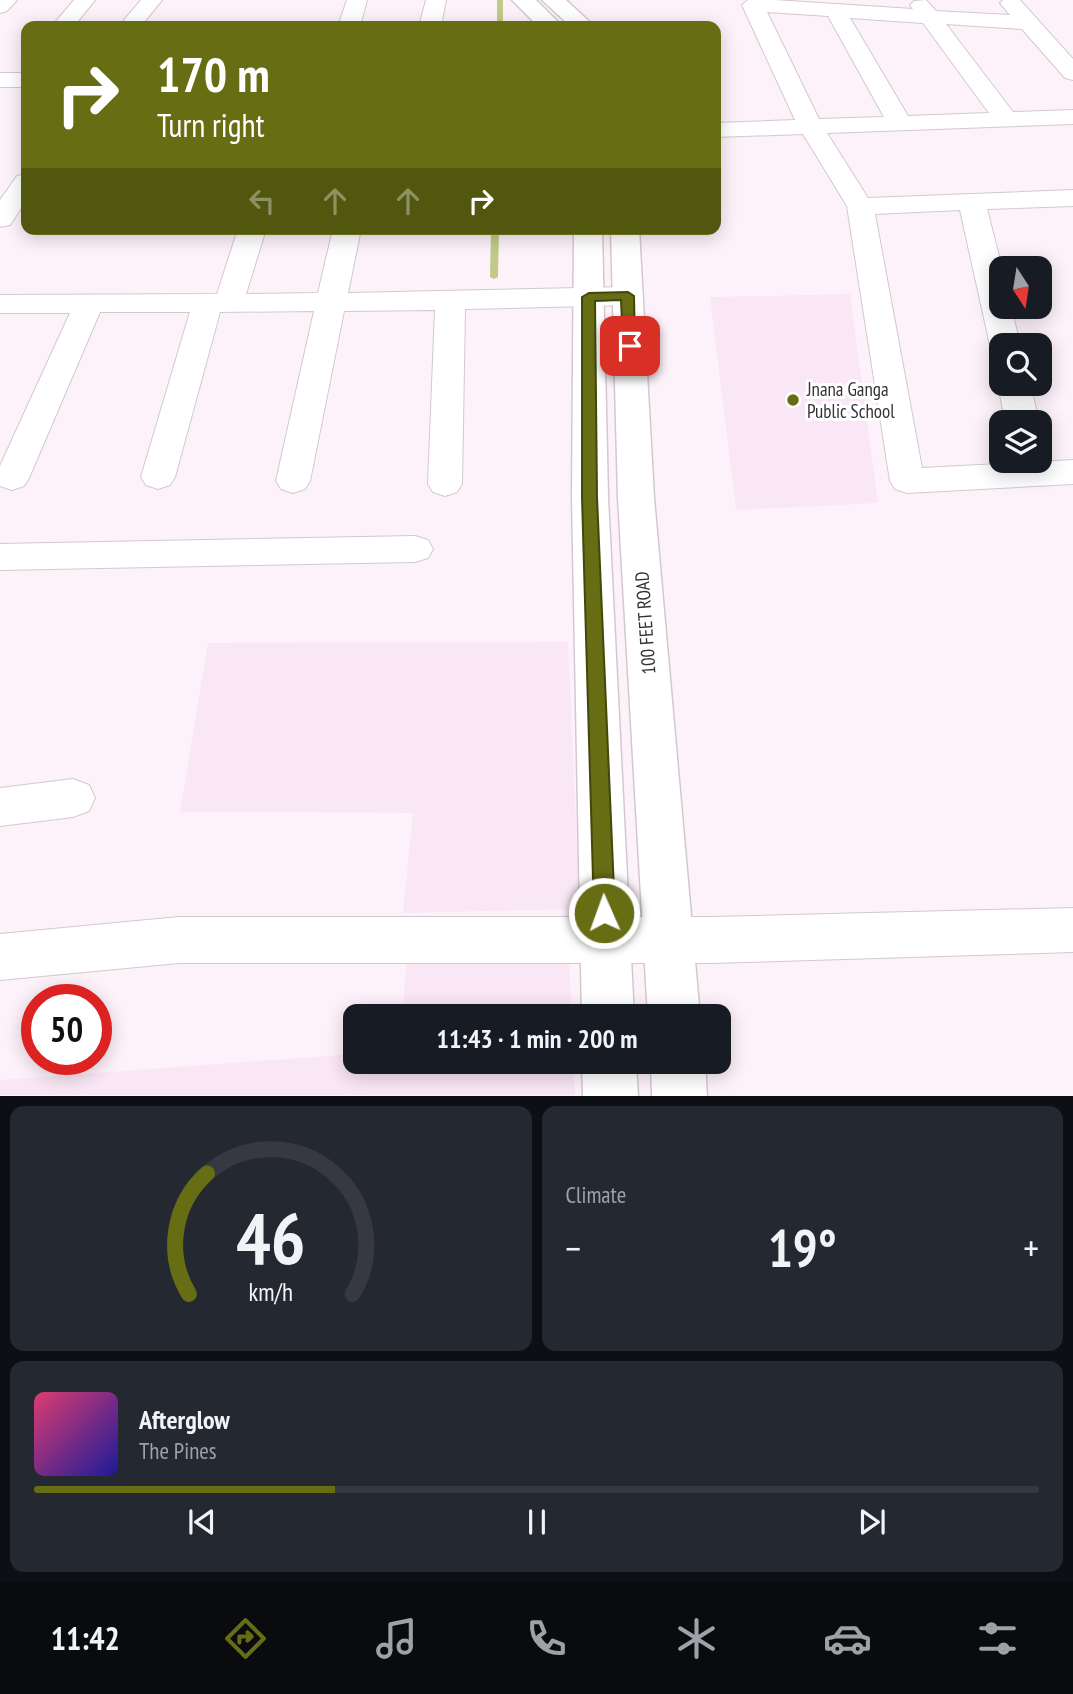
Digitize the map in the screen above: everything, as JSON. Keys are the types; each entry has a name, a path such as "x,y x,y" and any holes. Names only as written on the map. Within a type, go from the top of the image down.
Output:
{"main road":[{"path":"523,0 546,21"},
{"path":"553,0 577,21"},
{"name":"100 FEET ROAD","path":"590,235 608,297 636,498 673,1004"},
{"name":"100 FEET ROAD","path":"607,1004 590,497 608,297 624,235"},
{"path":"610,1074 611,1096"},
{"path":"679,1074 680,1096"}],"street":[{"path":"0,7 6,0"},
{"path":"67,21 85,0"},
{"path":"134,21 152,0"},
{"path":"351,21 358,0"},
{"path":"431,21 436,0"},
{"path":"730,0 753,5 836,12 1028,23"},
{"path":"917,0 1006,119"},
{"path":"1008,0 1073,74"},
{"path":"753,5 811,127 860,206 907,481 989,472"},
{"path":"836,12 900,123"},
{"path":"721,130 1073,117"},
{"path":"0,219 21,189"},
{"path":"860,206 1073,198"},
{"path":"972,202 1002,333"},
{"path":"158,477 219,302 249,235"},
{"path":"293,481 334,302 346,235"},
{"path":"0,304 450,301 608,297"},
{"path":"445,484 450,301"},
{"path":"12,478 89,303"},
{"path":"1052,469 1073,472"},
{"path":"0,557 415,549"},
{"path":"0,807 73,798"},
{"path":"0,957 179,940 669,940 1073,930"}],"shaded area":[{"name":"Jnana Ganga Public School","path":"850,294 878,503 736,510 710,297"},
{"path":"568,642 580,909 403,913 413,813 180,812 208,643"},
{"path":"407,959 569,964 571,1004 403,1004"},
{"path":"343,1055 343,1074 574,1074 575,1095 0,1095 0,1080 112,1075 112,1072"}],"waterway":[{"path":"500,0 500,21"},
{"path":"494,277 495,235"}],"place":[{"name":"Jnana Ganga Public School","path":"793,400"}],"route":[{"path":"604,913 590,497 589,297 628,296 630,346"}]}
